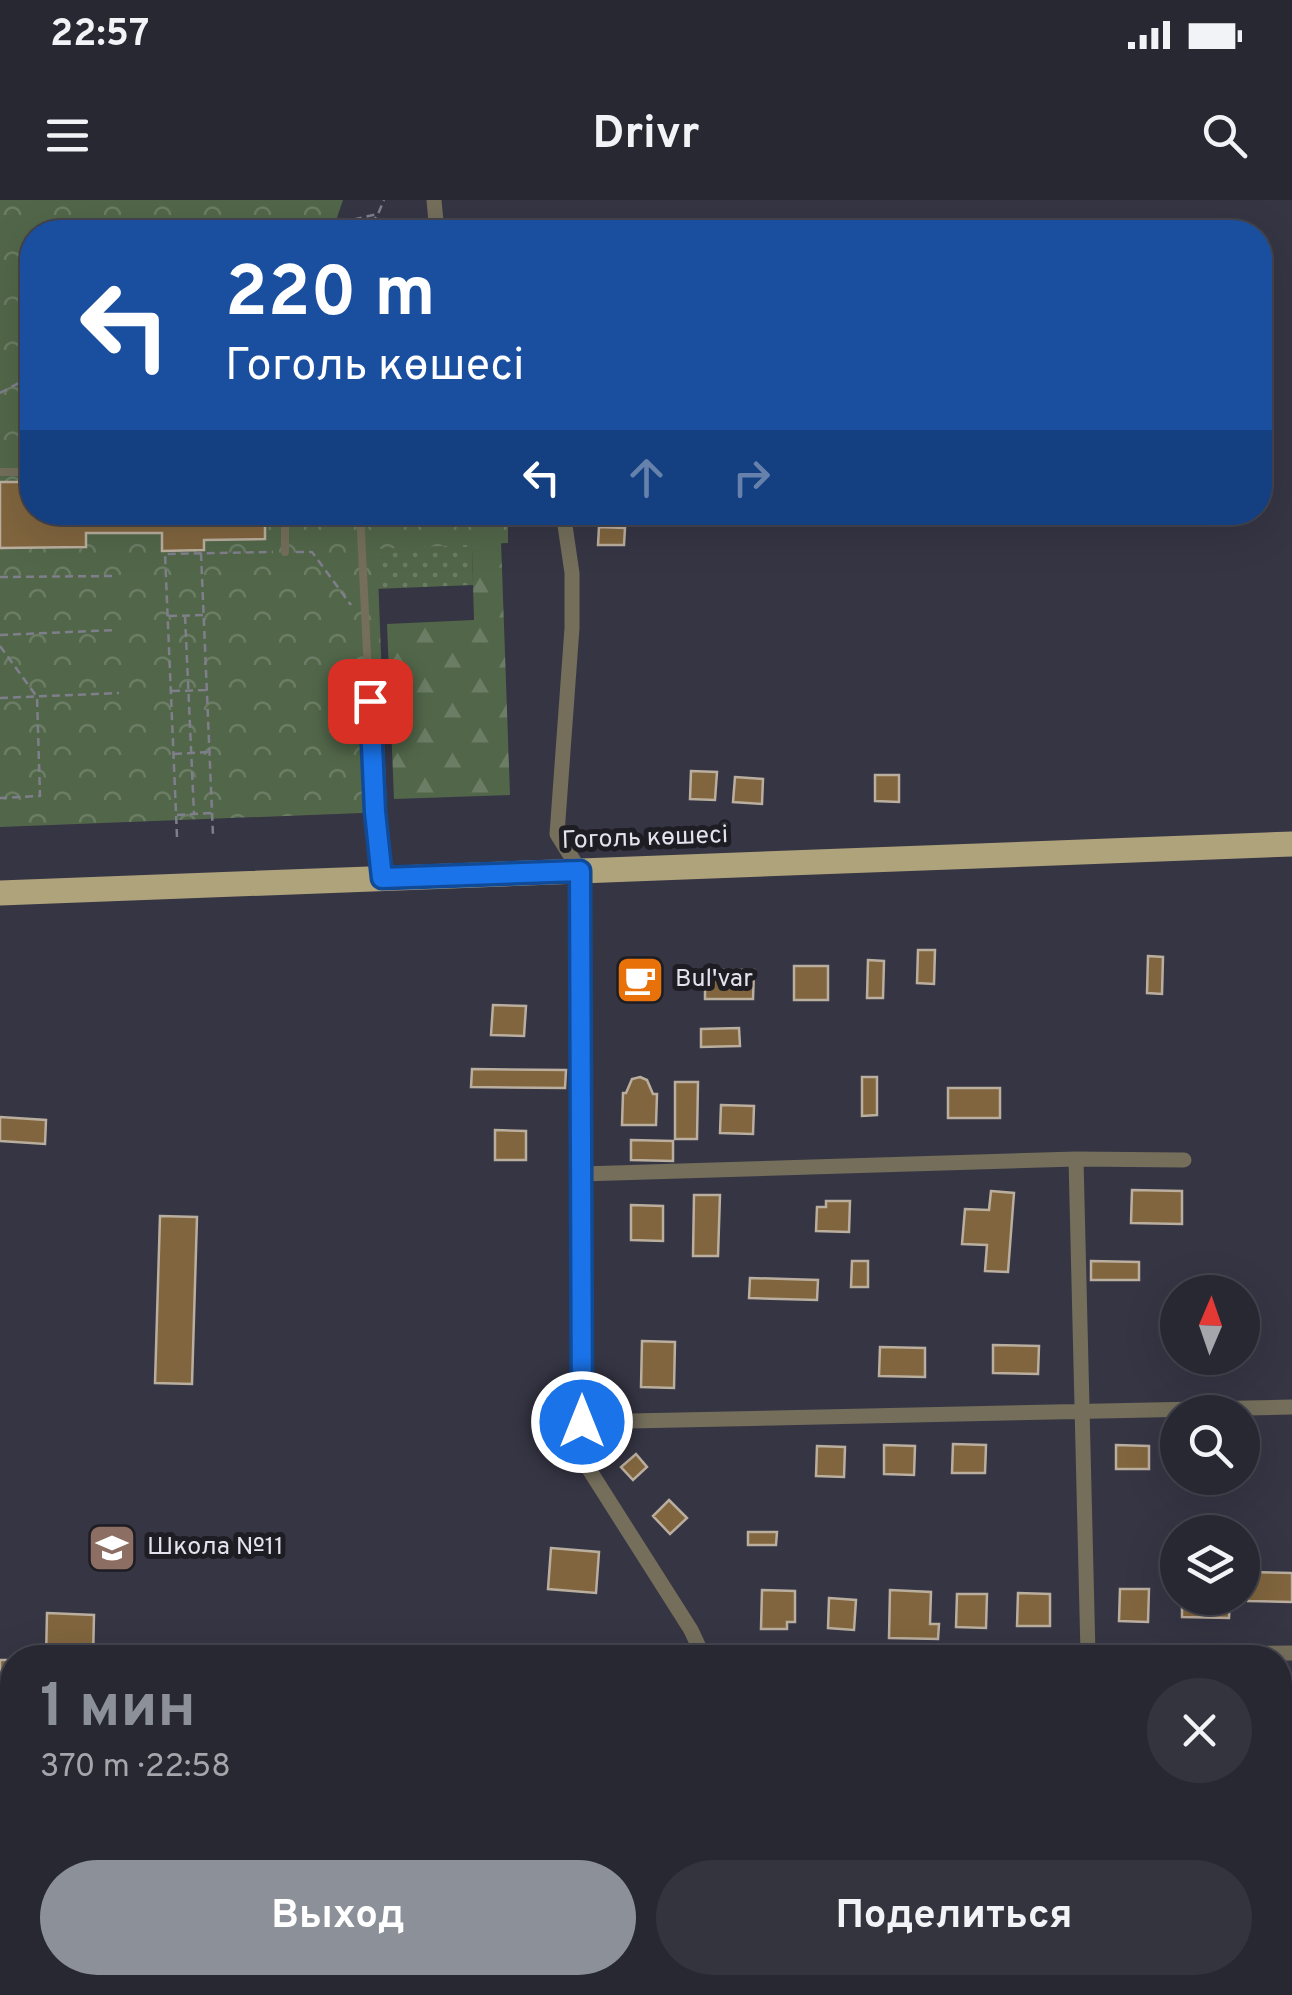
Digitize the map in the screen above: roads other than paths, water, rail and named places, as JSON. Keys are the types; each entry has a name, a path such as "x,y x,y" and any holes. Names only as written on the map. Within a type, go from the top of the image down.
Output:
{"main road":[{"name":"Гоголь көшесі","path":"0,893 1292,844"}],"street":[{"path":"565,525 572,573 572,628 557,834 580,871 585,1463 698,1645"},
{"path":"581,1174 1076,1159 1184,1160"},
{"path":"1076,1159 1088,1645"},
{"path":"582,1422 1292,1406"}],"lane":[{"path":"285,525 285,552"},
{"path":"361,525 375,812 382,878"}],"place":[{"name":"Bul'var","path":"640,980"},
{"name":"Школа №11","path":"112,1548"}]}
